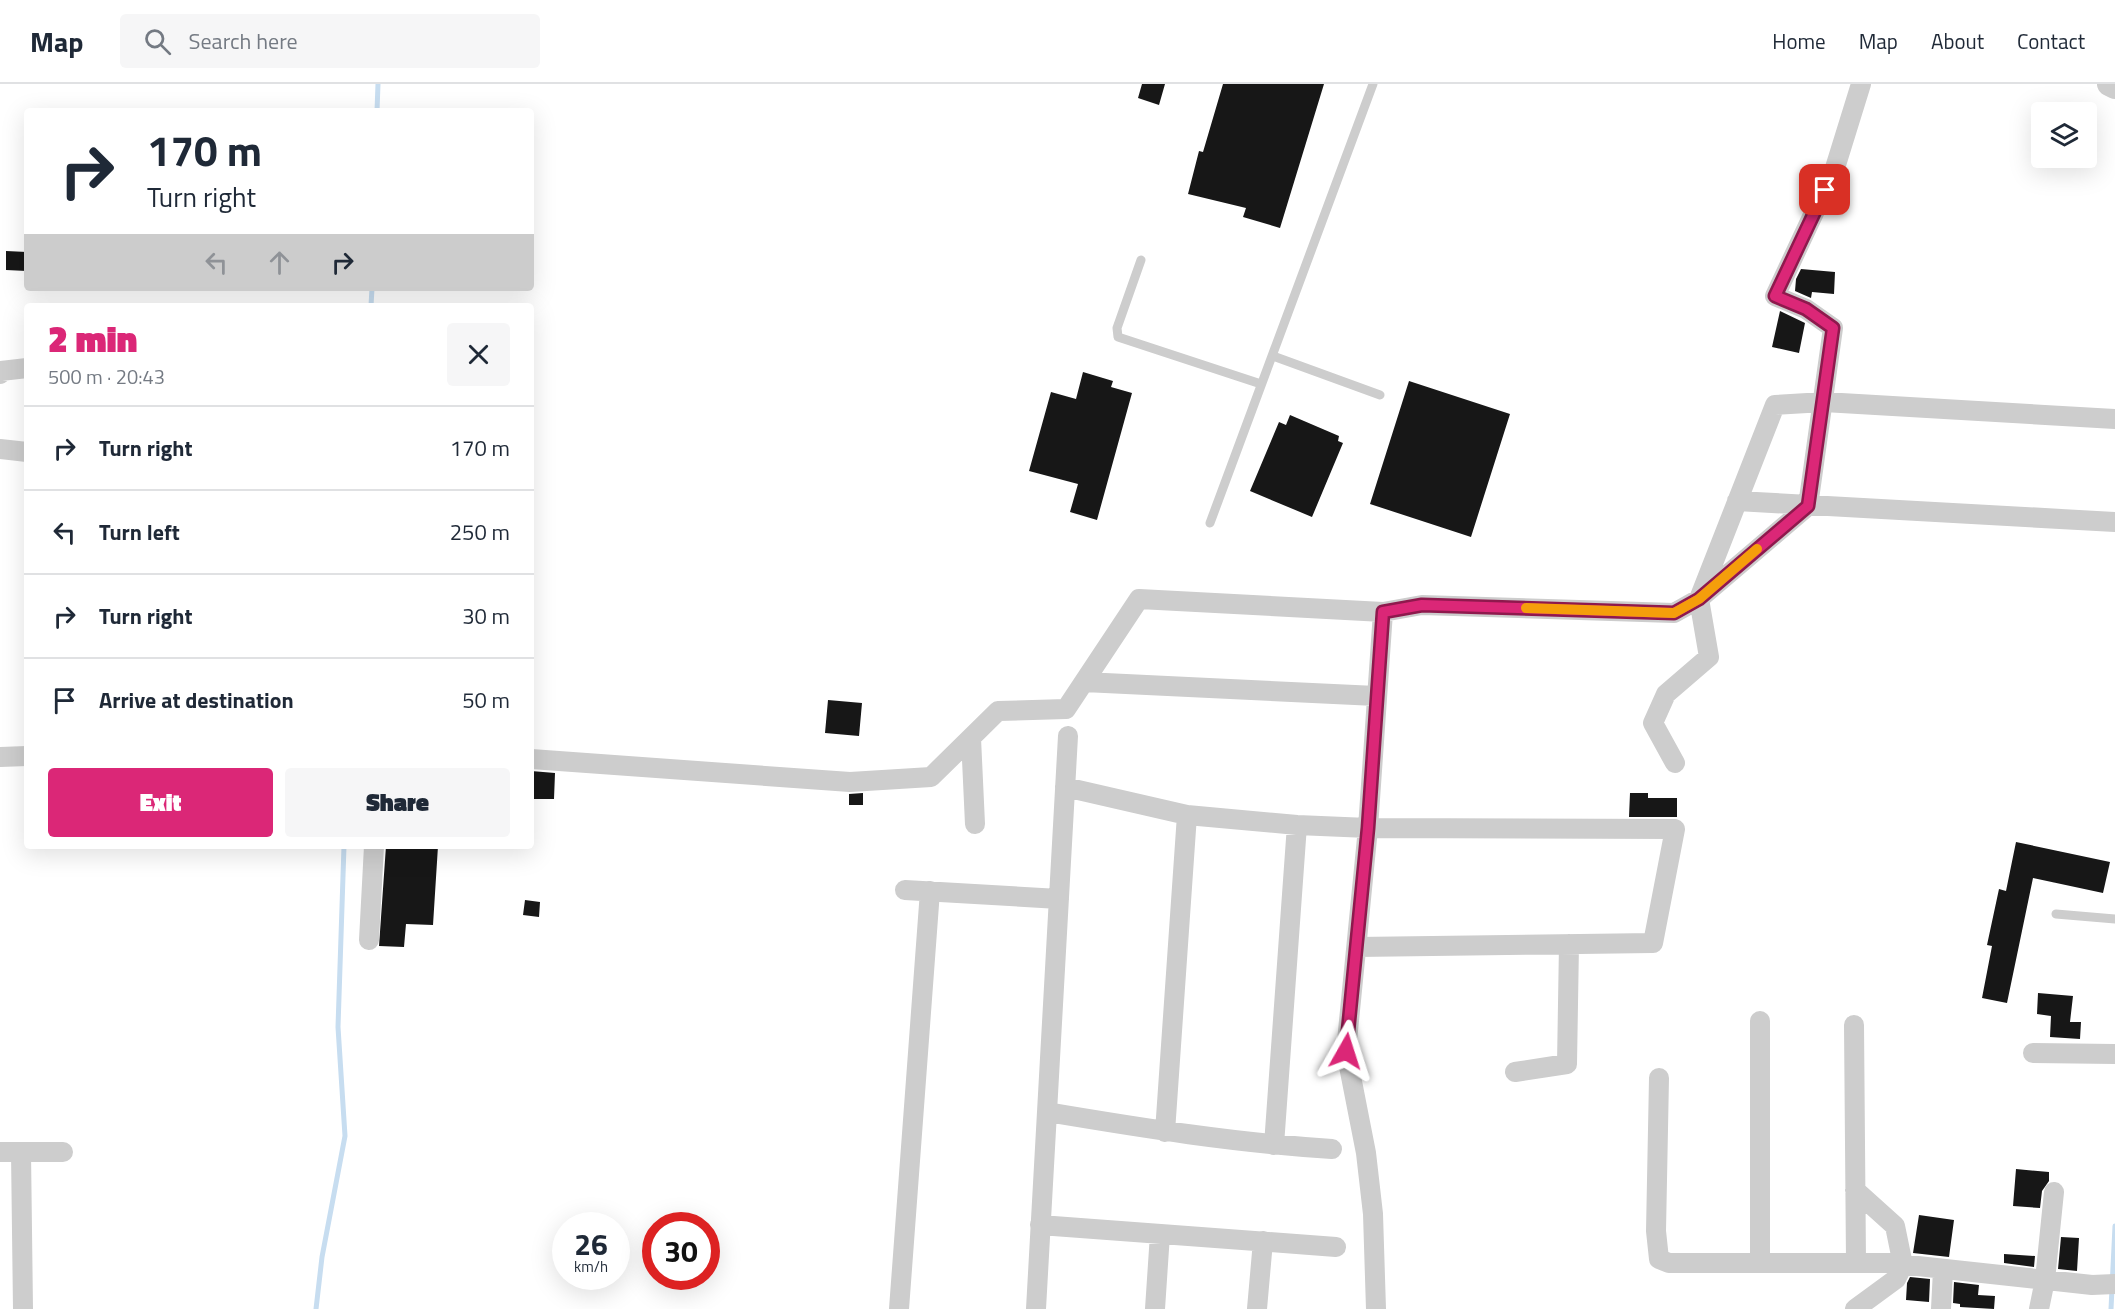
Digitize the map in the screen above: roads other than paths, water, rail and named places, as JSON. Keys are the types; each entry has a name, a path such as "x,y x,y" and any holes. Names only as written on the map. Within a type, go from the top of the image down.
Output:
{"street":[{"path":"534,759 850,782 931,777 998,711 1066,709 1139,599 1383,612 1422,605 1674,613 1699,599 1808,506 1833,328 1806,309 1775,296 1835,168 1861,84"},
{"path":"2109,84 2115,87"},
{"path":"0,374 1,371 24,368"},
{"path":"1675,763 1653,723 1666,694 1709,657 1699,599 1775,405 1824,402 2115,420"},
{"path":"0,449 24,452"},
{"path":"1737,501 2115,522"},
{"path":"1376,1309 1373,1214 1367,1163 1346,1051 1368,828 1383,612"},
{"path":"1084,682 1376,696"},
{"path":"1036,1309 1068,736"},
{"path":"971,738 975,824"},
{"path":"0,757 24,756"},
{"path":"1065,787 1187,815 1297,825 1368,828 1676,830 1653,943 1357,947"},
{"path":"1165,1132 1187,815"},
{"path":"1274,1145 1297,825"},
{"path":"369,940 374,849"},
{"path":"905,890 1059,899"},
{"path":"899,1309 930,891"},
{"path":"1515,1072 1567,1064 1569,944"},
{"path":"1760,1021 1760,1263"},
{"path":"1854,1025 1856,1262"},
{"path":"2033,1053 2115,1054"},
{"path":"1659,1078 1656,1231 1659,1260 1669,1263 1856,1262 2092,1285 2115,1284"},
{"path":"1047,1112 1165,1132 1274,1145 1332,1149"},
{"path":"0,1152 63,1152"},
{"path":"21,1152 23,1309"},
{"path":"1855,1309 1896,1279 1903,1265 1895,1226 1856,1190"},
{"path":"2039,1309 2045,1280 2054,1192"},
{"path":"1041,1225 1336,1247"},
{"path":"1155,1309 1160,1234"},
{"path":"1257,1309 1263,1241"},
{"path":"1941,1309 1943,1270"}],"lane":[{"path":"1210,523 1373,84"},
{"path":"1141,260 1117,328 1118,337 1261,384"},
{"path":"1273,356 1380,395"},
{"path":"2056,914 2115,919"}],"waterway":[{"path":"377,108 378,84"},
{"path":"371,303 372,291"},
{"path":"316,1309 322,1257 345,1136 338,1027 344,849"},
{"path":"2111,1309 2115,1226"}]}
